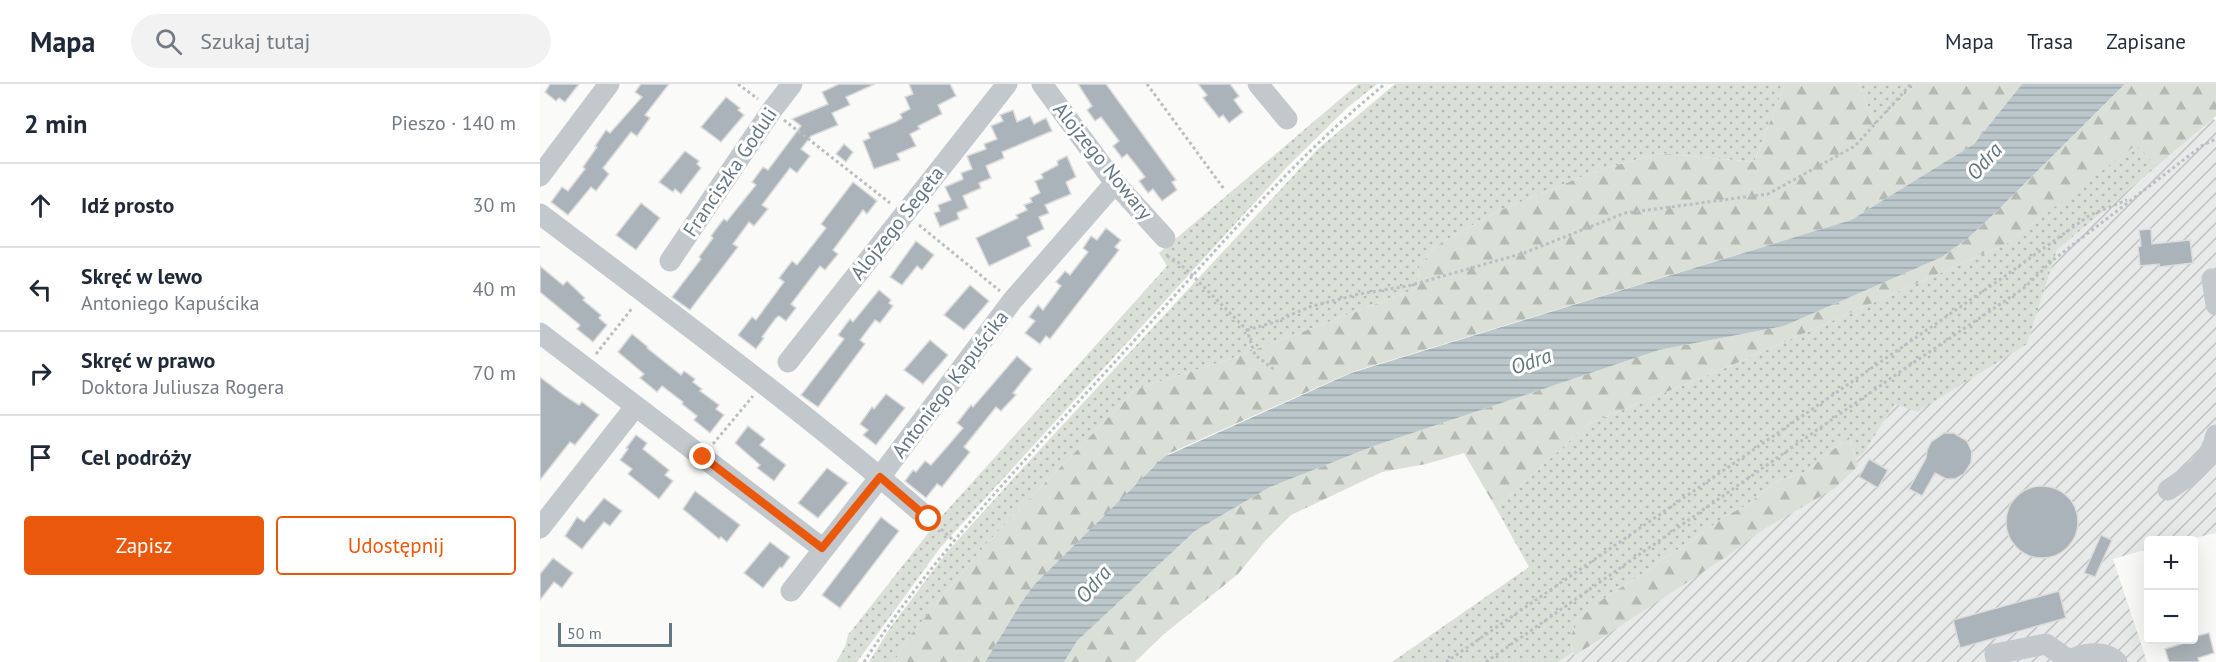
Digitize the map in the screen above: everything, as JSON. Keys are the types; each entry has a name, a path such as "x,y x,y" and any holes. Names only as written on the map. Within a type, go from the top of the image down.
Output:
{"street":[{"path":"540,176 609,84"},
{"name":"Franciszka Goduli","path":"670,261 792,84"},
{"name":"Alojzego Segeta","path":"788,362 1006,84"},
{"name":"Alojzego Nowary","path":"1041,84 1115,183 1165,238"},
{"path":"1258,84 1287,118"},
{"name":"Antoniego Kapuścika","path":"791,591 1012,301 1115,183"},
{"path":"540,214 763,383 932,521"},
{"path":"2212,279 2216,305"},
{"path":"540,333 822,548"},
{"path":"540,528 635,407"},
{"path":"2168,489 2192,475 2206,460 2214,447 2216,435"},
{"path":"1997,662 1995,654 2046,644 2068,661 2086,654 2106,654 2117,662"}],"path":[{"path":"738,84 904,213 1012,301"},
{"path":"1147,84 1224,189"},
{"path":"864,662 886,627 953,540 1308,151 1385,84"},
{"path":"1247,330 1275,322 1309,307 1359,294 1408,286 1524,253 1625,213 1768,194 1855,146 1911,84"},
{"path":"1486,662 1904,369 2024,288 2054,260 2131,198 2203,145 2216,139"},
{"path":"1446,662 2090,215 2131,198"},
{"path":"1178,262 1247,330 1255,356 1276,371"},
{"path":"585,368 645,293"},
{"path":"703,457 763,383"},
{"path":"932,521 953,540"}],"shaded area":[{"path":"2212,119 2216,120 2216,533 2198,537 2144,536 2144,550 2113,559 2147,662 1558,662 1863,454 1895,404 2027,344 2057,250"}],"green space":[{"path":"1358,84 1377,84 1348,107 1287,167 940,548 857,662 836,662 845,647 848,635 941,517 1167,266 1159,253"},
{"path":"1395,84 1785,84 1754,162 1659,153 1593,172 1496,212 1436,246 1419,267 1418,288 1233,358 1136,389 987,543 908,638 894,662 869,662 890,628 947,552 1021,470 1318,149"},
{"path":"1785,84 1859,84 1875,126 1916,84 2022,84 1974,144 1851,220 1352,372 1170,453 1076,544 1021,603 985,662 894,662 908,638 987,543 1136,389 1233,358 1418,288 1419,267 1436,246 1496,212 1593,172 1659,153 1754,162"},
{"path":"1859,84 1916,84 1875,126"},
{"path":"2125,84 2216,84 2216,116 2157,166 2136,145 2006,244 1730,366 1588,424 1496,508 1464,453 1426,464 1382,472 1291,515 1266,540 1238,574 1163,635 1135,662 1064,662 1077,641 1195,531 1270,487 1374,446 1659,350 1784,326 1942,257 1968,238 1994,214"},
{"path":"2136,144 2157,166 2057,250 2027,344 1917,412 1895,404 1863,454 1856,459 1849,437 1804,473 1779,480 1747,505 1724,517 1692,541 1603,599 1581,618 1570,637 1573,652 1558,662 1392,662 1529,567 1496,508 1588,424 1730,366 2006,244"},
{"path":"1849,437 1858,466 1835,488 1764,529 1726,557 1574,656 1570,637 1580,618 1603,599 1692,541 1724,517 1747,505 1779,480 1804,473"}],"water":[{"name":"Odra","path":"2022,84 2125,84 1994,214 1968,238 1942,257 1784,326 1659,350 1374,446 1270,487 1195,531 1077,641 1064,662 985,662 1035,584 1164,457 1351,373 1851,220 1974,144"}],"building":[{"path":"550,84 579,84 565,102 559,98 556,101 545,92"},
{"path":"641,84 669,84 645,115 650,118 637,136 631,132 603,168 609,174 596,191 591,187 568,215 551,202 562,187 568,191 585,169 583,167 606,130 610,133 642,97 635,92"},
{"path":"839,84 875,84 846,97 850,105 832,113 838,125 811,136 801,149 810,156 797,173 790,168 762,205 768,209 754,226 749,222 733,244 738,247 690,310 672,297 701,259 699,257 713,238 711,236 724,219 727,221 756,185 752,182 763,167 768,170 801,126 792,119 828,104 822,92"},
{"path":"909,84 950,84 956,96 938,105 942,114 918,126 920,129 910,134 916,146 897,154 900,160 874,169 863,141 870,138 868,133 902,118 900,114 910,109 905,97 913,94"},
{"path":"1078,84 1106,84 1176,180 1172,182 1177,190 1162,201 1153,189 1148,193 1139,181 1145,177 1127,154 1122,158 1113,146 1119,141 1101,117 1095,121 1087,110 1092,106"},
{"path":"1198,84 1230,84 1239,96 1234,100 1243,112 1229,123 1223,115 1219,118 1203,98 1207,95"},
{"path":"726,97 740,108 738,110 744,115 721,142 701,127"},
{"path":"1013,110 1017,122 1030,116 1034,124 1046,118 1052,131 1002,152 1004,158 986,166 991,178 979,183 981,188 963,196 968,208 957,213 959,219 940,227 934,213 940,211 938,205 951,200 945,187 963,179 961,173 972,169 967,156 986,149 984,144 997,139 991,126 1003,121 1000,115"},
{"path":"844,144 853,152 846,162 836,154"},
{"path":"685,151 699,161 697,164 701,168 681,194 675,189 673,192 659,182"},
{"path":"1067,156 1076,177 1066,182 1071,194 1045,205 1049,213 1039,217 1044,229 1027,237 1031,246 989,266 976,238 1018,218 1016,215 1027,210 1024,205 1032,202 1030,198 1040,193 1035,181 1043,178 1041,174 1058,165 1057,161"},
{"path":"853,182 877,201 867,214 863,210 833,250 838,254 825,270 820,266 791,304 796,308 786,321 779,316 776,318 756,349 738,335 752,317 756,320 784,282 779,278 792,261 797,265 826,228 821,224"},
{"path":"641,203 660,218 636,250 616,235"},
{"path":"1106,228 1121,240 1115,247 1119,250 1050,339 1046,336 1040,344 1025,333 1035,321 1029,317 1038,305 1043,310 1061,286 1056,282 1065,271 1070,275 1088,252 1083,248 1091,236 1097,240"},
{"path":"2151,229 2152,244 2190,240 2193,263 2159,267 2159,264 2140,266 2139,230"},
{"path":"916,241 934,255 922,270 917,266 902,285 890,277"},
{"path":"540,266 563,285 567,281 585,298 583,300 601,315 599,318 607,325 593,342 577,329 580,325 540,292"},
{"path":"970,285 989,301 964,330 944,315"},
{"path":"879,290 891,300 889,303 893,306 880,323 875,320 860,340 865,344 818,407 801,395 844,339 838,335 850,319 853,322"},
{"path":"632,334 681,375 684,371 695,379 693,382 702,389 700,391 719,405 716,409 724,415 710,433 694,420 697,416 682,404 683,402 662,386 657,392 640,378 644,374 618,352"},
{"path":"930,340 948,355 923,384 904,370"},
{"path":"1017,356 1032,369 1013,393 1016,395 1001,411 996,407 964,447 970,452 942,487 937,484 926,498 905,481 913,470 916,472 925,461 931,465 963,428 957,423 971,405 973,407"},
{"path":"540,377 565,396 579,405 582,402 599,415 575,445 570,442 540,480"},
{"path":"886,394 905,408 876,445 863,435 868,430 860,424 872,407 874,409"},
{"path":"748,426 765,439 760,445 786,465 774,481 757,468 760,465 735,443"},
{"path":"1944,433 1954,433 1967,441 1972,452 1971,463 1964,474 1955,479 1946,479 1935,473 1922,496 1909,489 1926,458 1931,442"},
{"path":"636,435 647,443 643,449 669,470 665,475 673,481 659,499 628,474 632,469 620,460"},
{"path":"1869,459 1888,470 1878,488 1859,477"},
{"path":"827,468 848,483 818,518 798,503"},
{"path":"2042,486 2062,492 2072,502 2078,522 2072,542 2062,552 2042,558 2022,552 2012,542 2006,522 2012,502 2022,492"},
{"path":"695,491 740,525 727,542 721,537 719,539 683,509"},
{"path":"604,498 622,511 610,526 604,522 582,549 565,536 577,517 584,522"},
{"path":"881,517 899,531 840,608 822,595"},
{"path":"2101,535 2112,540 2095,577 2084,573"},
{"path":"770,542 790,557 763,588 744,573"},
{"path":"553,558 573,573 562,588 554,582 540,600 540,574"},
{"path":"2059,591 2066,618 1960,648 1953,620"},
{"path":"2209,633 2214,653 2198,658 2199,662 2169,662 2165,649 2181,644 2198,644 2198,636"}],"route":[{"path":"703,457 822,548 880,477 929,519"}]}
